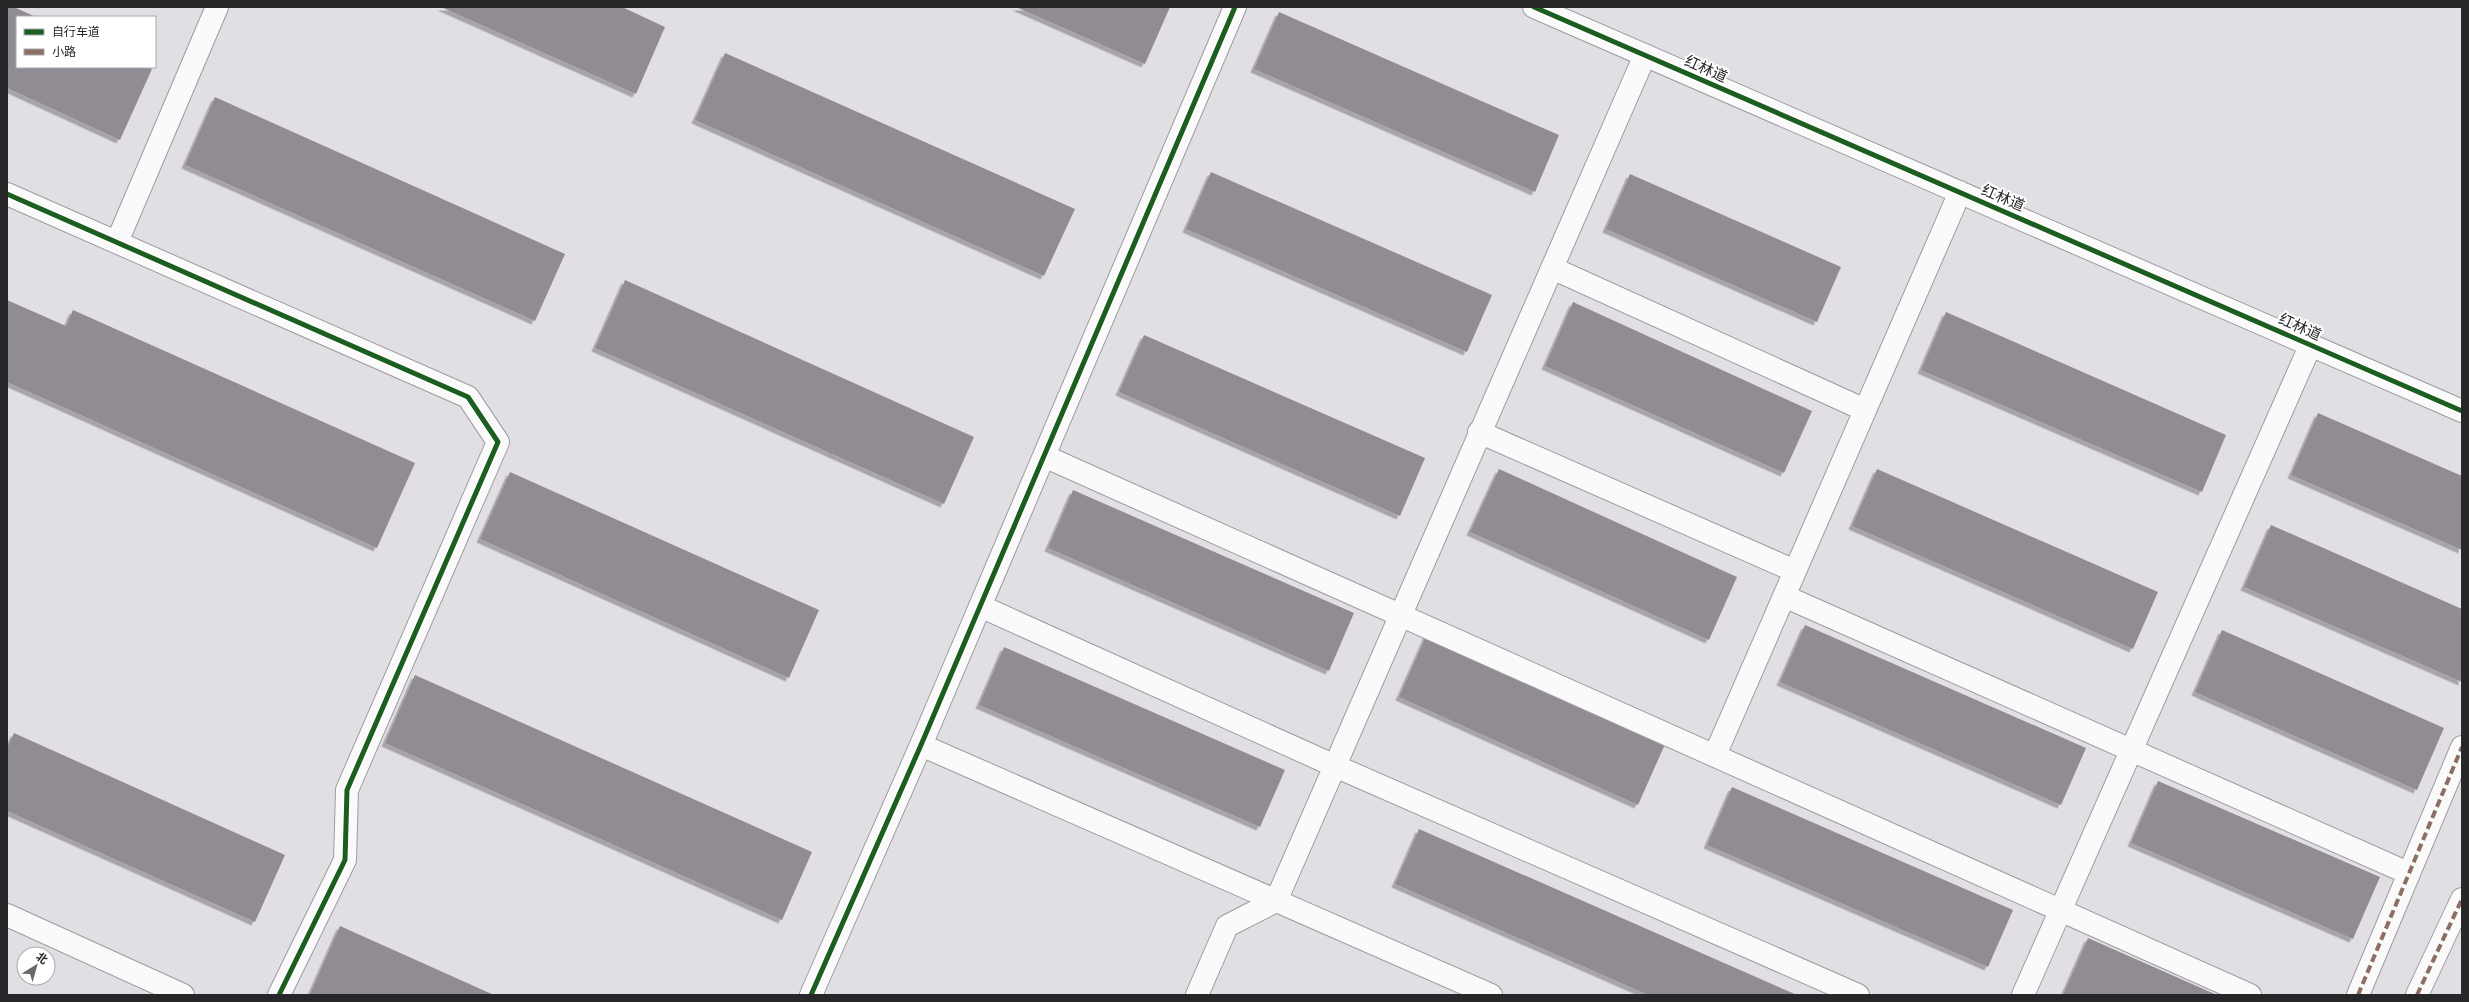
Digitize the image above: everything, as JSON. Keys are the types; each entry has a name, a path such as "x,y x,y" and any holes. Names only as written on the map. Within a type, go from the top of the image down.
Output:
{"street":[{"path":"117,242 217,7"},
{"path":"811,995 921,746 1235,7"},
{"name":"红林道","path":"1534,7 2462,411"},
{"path":"1197,995 1227,926 1276,901 1479,432 1645,55"},
{"path":"1715,755 1960,192"},
{"path":"7,194 468,397 498,442 348,790 345,860 279,995"},
{"path":"1552,268 1866,410"},
{"path":"2023,995 2062,911 2311,344"},
{"path":"1479,432 1795,571"},
{"path":"1044,456 2250,995"},
{"path":"1784,596 2408,873"},
{"path":"980,606 1335,766 1858,995"},
{"path":"921,746 1491,995"},
{"path":"2358,995 2462,747"},
{"path":"2417,995 2462,899"},
{"path":"7,915 183,995"}],"building":[{"path":"7,7 14,7 34,16 16,16 16,68 152,69 120,140 7,88"},
{"path":"441,7 622,7 665,27 636,94"},
{"path":"1016,7 1170,7 1145,64"},
{"path":"1279,12 1559,135 1535,192 1254,69"},
{"path":"725,53 1075,209 1044,276 695,120"},
{"path":"215,97 565,254 535,321 185,165"},
{"path":"1211,172 1492,295 1467,352 1186,229"},
{"path":"1630,174 1841,267 1817,322 1606,229"},
{"path":"625,280 974,437 944,504 595,348"},
{"path":"7,300 66,326 73,310 415,463 377,548 7,382"},
{"path":"1573,302 1812,411 1784,473 1545,366"},
{"path":"1946,312 2226,435 2202,492 1921,370"},
{"path":"1144,335 1425,458 1400,516 1119,392"},
{"path":"2318,413 2462,476 2462,550 2291,475"},
{"path":"1499,469 1737,577 1709,640 1470,532"},
{"path":"1877,469 2158,592 2133,649 1852,526"},
{"path":"510,472 819,610 789,678 480,539"},
{"path":"1073,490 1354,613 1329,671 1048,548"},
{"path":"2271,525 2462,609 2462,682 2244,587"},
{"path":"1805,625 2086,748 2061,805 1780,682"},
{"path":"2222,630 2444,728 2417,790 2195,692"},
{"path":"1427,634 1666,742 1638,805 1399,697"},
{"path":"1004,647 1285,770 1260,827 979,705"},
{"path":"415,675 812,852 782,920 385,743"},
{"path":"14,733 285,855 255,922 7,811 7,748"},
{"path":"2158,781 2380,877 2353,939 2131,843"},
{"path":"1732,787 2013,910 1988,967 1707,845"},
{"path":"1419,829 1797,995 1648,995 1395,884"},
{"path":"340,926 494,995 310,994"},
{"path":"2088,938 2217,995 2063,995"}],"marked path":[{"path":"2358,995 2462,747"},
{"path":"2417,995 2462,899"}],"cycle path":[{"path":"811,995 921,745 1235,7"},
{"path":"1534,7 2462,411"},
{"path":"7,194 468,397 498,442 347,790 345,860 279,995"}]}
